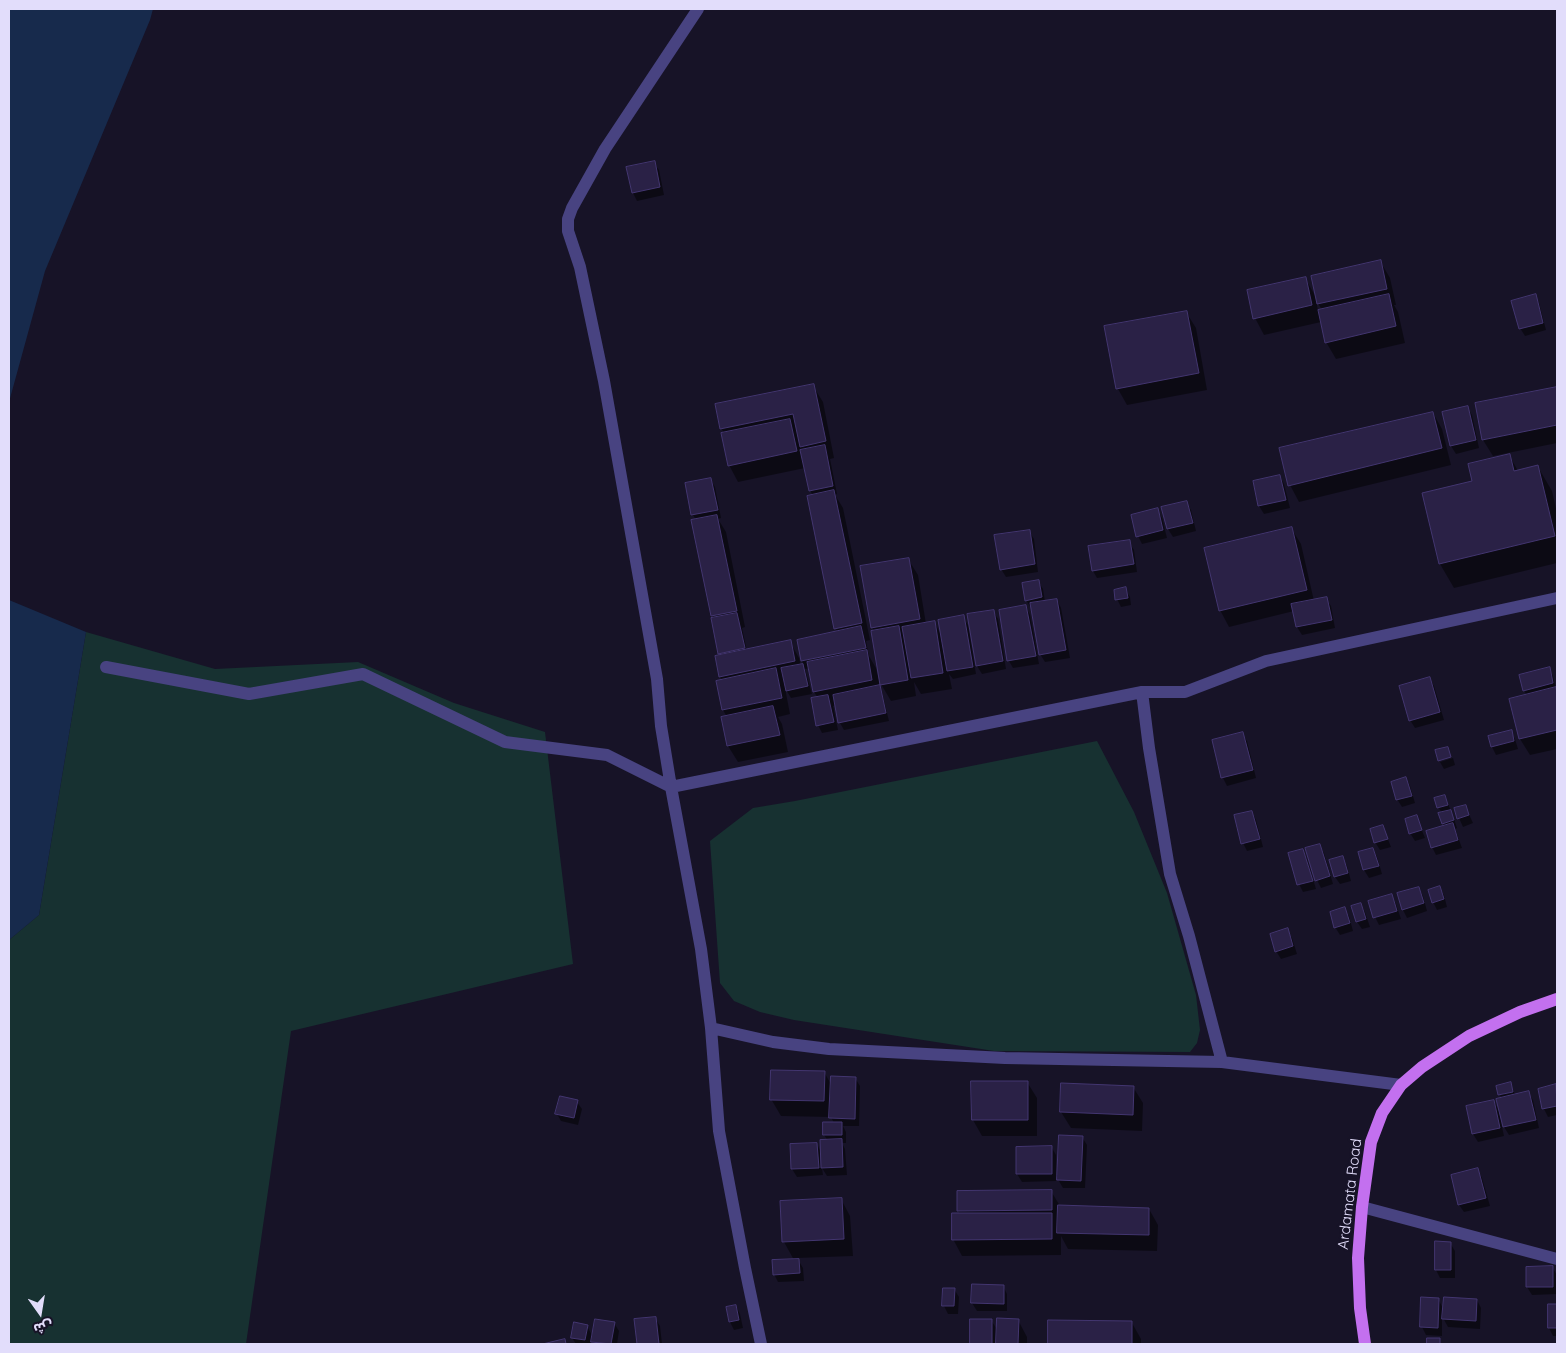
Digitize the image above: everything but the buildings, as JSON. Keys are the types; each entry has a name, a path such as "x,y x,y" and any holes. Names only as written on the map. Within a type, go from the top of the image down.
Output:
{"main road":[{"name":"Ardamata Road","path":"1366,1344 1360,1308 1358,1258 1362,1207 1371,1142 1382,1113 1401,1085 1422,1066 1468,1036 1520,1012 1557,999"}],"street":[{"path":"698,9 605,150 572,208 568,219 568,231 580,267 604,382 657,679 661,726 670,788 701,949 711,1028 719,1131 761,1344"},
{"path":"106,667 249,694 363,674 505,742 607,755 670,788 1142,692 1185,692 1266,661 1557,598"},
{"path":"1142,692 1149,748 1170,874 1189,936 1222,1062"},
{"path":"711,1028 773,1042 829,1049 1005,1058 1222,1062 1401,1085"},
{"path":"1362,1207 1557,1260"}],"green space":[{"path":"86,632 215,669 358,662 454,703 545,732 573,964 291,1031 246,1344 9,1344 9,940 39,915"},
{"path":"1097,741 1134,812 1167,893 1196,995 1200,1030 1197,1043 1190,1052 994,1051 794,1020 760,1012 734,1001 720,983 710,841 753,808"}],"water":[{"path":"9,9 153,9 45,271 9,402"},
{"path":"9,600 86,632 39,915 9,940"}]}
